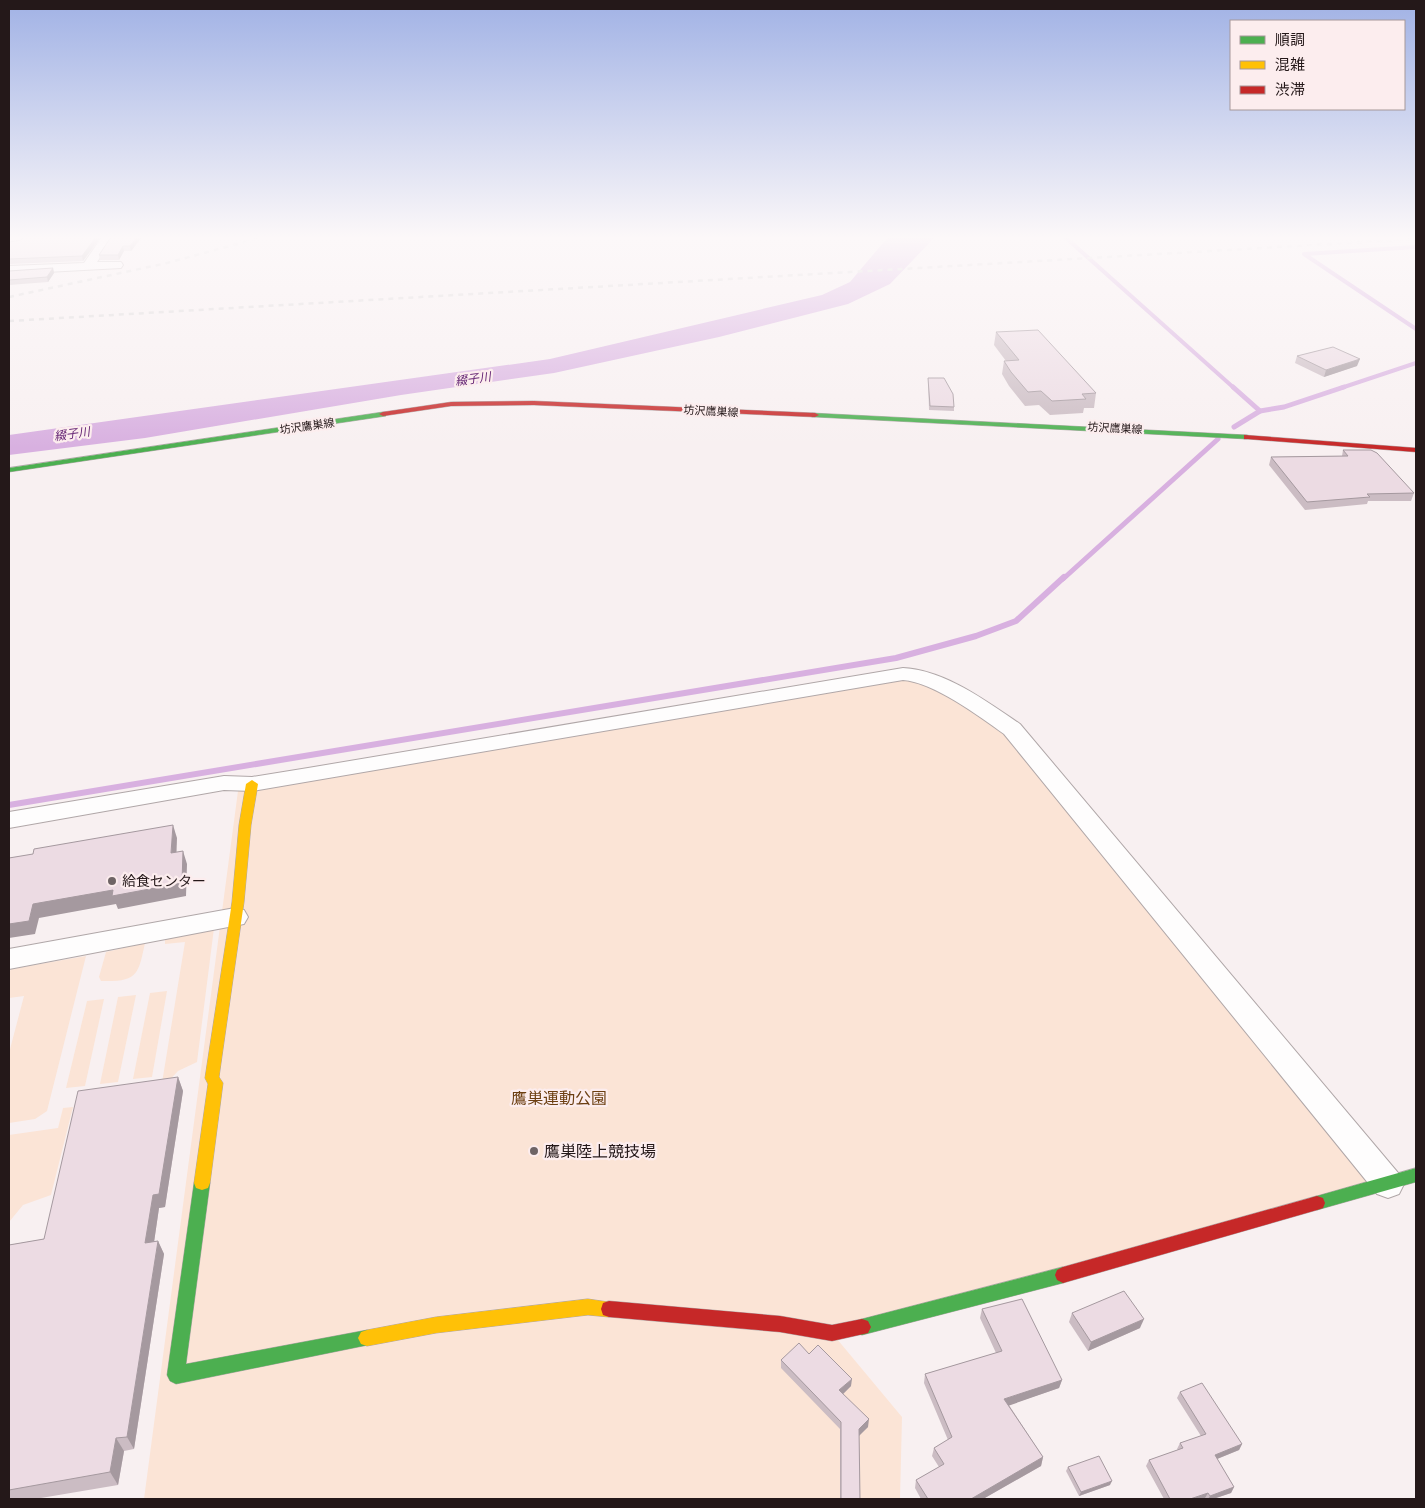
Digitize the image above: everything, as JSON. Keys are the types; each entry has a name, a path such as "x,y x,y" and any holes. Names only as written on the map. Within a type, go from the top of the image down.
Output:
{"main road":[{"name":"坊沢鷹巣線","path":"9,470 451,404 474,403 534,403 1072,426 1247,436 1416,451"},
{"path":"252,784 245,824 235,917 212,1078 216,1083 176,1375 436,1325 588,1307 780,1324 832,1333 843,1332 1019,1287 1416,1175"}],"street":[{"path":"9,820 224,783 252,784 674,715 903,674 920,675 980,706 1012,729 1388,1184"},
{"path":"9,959 235,917"}],"green space":[{"name":"鷹巣運動公園","path":"920,675 1012,729 1388,1184 832,1333 902,1417 900,1499 144,1499 238,791"},
{"path":"214,928 197,1062 178,1071 161,1089 185,942 165,944 165,938"},
{"path":"145,943 138,969 134,974 122,980 101,981 99,977 106,952"},
{"path":"86,956 47,1111 35,1119 9,1123 9,1053 24,996 9,998 9,973 11,969"},
{"path":"167,991 152,1077 133,1079 150,993"},
{"path":"136,995 118,1082 100,1084 118,997"},
{"path":"104,999 85,1086 66,1088 87,1001"},
{"path":"73,1107 51,1195 23,1205 9,1222 9,1135 58,1128 63,1108"}],"water":[{"name":"綴子川","path":"769,307 835,307 719,337 554,373 401,395 145,438 9,455 9,435 550,359"}],"building":[{"path":"1038,330 1096,393 1082,394 1086,399 1052,401 1041,391 1028,392 1004,361 1019,360 996,332"},
{"path":"1333,347 1360,359 1326,370 1297,356"},
{"path":"928,378 944,378 953,394 954,407 930,406"},
{"path":"1343,450 1371,450 1377,453 1414,493 1367,494 1370,497 1307,502 1271,457 1348,456"},
{"name":"給食センター","path":"173,825 171,853 183,851 182,883 112,896 113,890 33,904 29,921 9,924 9,858 33,854 34,849"},
{"path":"178,1077 159,1194 153,1195 145,1243 158,1241 127,1437 116,1438 110,1472 9,1490 9,1245 44,1239 78,1091"},
{"path":"1124,1291 1144,1319 1091,1342 1072,1313"},
{"path":"1022,1299 1062,1380 1004,1399 1043,1457 971,1499 928,1499 916,1480 944,1464 934,1448 952,1437 925,1374 1002,1351 982,1309"},
{"path":"799,1343 809,1354 818,1345 852,1379 839,1390 869,1419 859,1429 860,1499 841,1499 841,1422 781,1360"},
{"path":"1202,1383 1242,1444 1215,1455 1234,1487 1210,1496 1208,1493 1190,1499 1170,1499 1149,1460 1183,1448 1180,1443 1206,1434 1180,1392"},
{"path":"1099,1456 1112,1481 1081,1492 1068,1467"}],"waterway":[{"path":"1144,307 1234,388"},
{"path":"1384,307 1416,329"},
{"path":"1260,411 1284,407 1416,363"},
{"path":"1233,387 1260,411"},
{"path":"1234,427 1260,411"},
{"path":"1063,579 1218,439"},
{"path":"9,805 896,658 976,636 1016,621 1064,577"}],"railway":[{"path":"9,321 243,307"}],"traffic: fast":[{"path":"9,470 383,414"},
{"path":"815,415 1247,437"},
{"path":"1317,1203 1416,1175"},
{"path":"202,1183 176,1375 367,1338"},
{"path":"862,1327 1063,1275"}],"traffic: slow":[{"path":"202,1183 216,1083 212,1078 238,902 245,825 252,784"},
{"path":"367,1338 436,1325 588,1307 609,1309"}],"traffic: jam":[{"path":"383,414 451,404 534,403 815,415"},
{"path":"1247,437 1416,450"},
{"path":"1063,1275 1317,1203"},
{"path":"609,1309 780,1324 832,1333 862,1327"}],"place":[{"name":"給食センター","path":"112,881"},
{"name":"鷹巣陸上競技場","path":"534,1151"}]}
